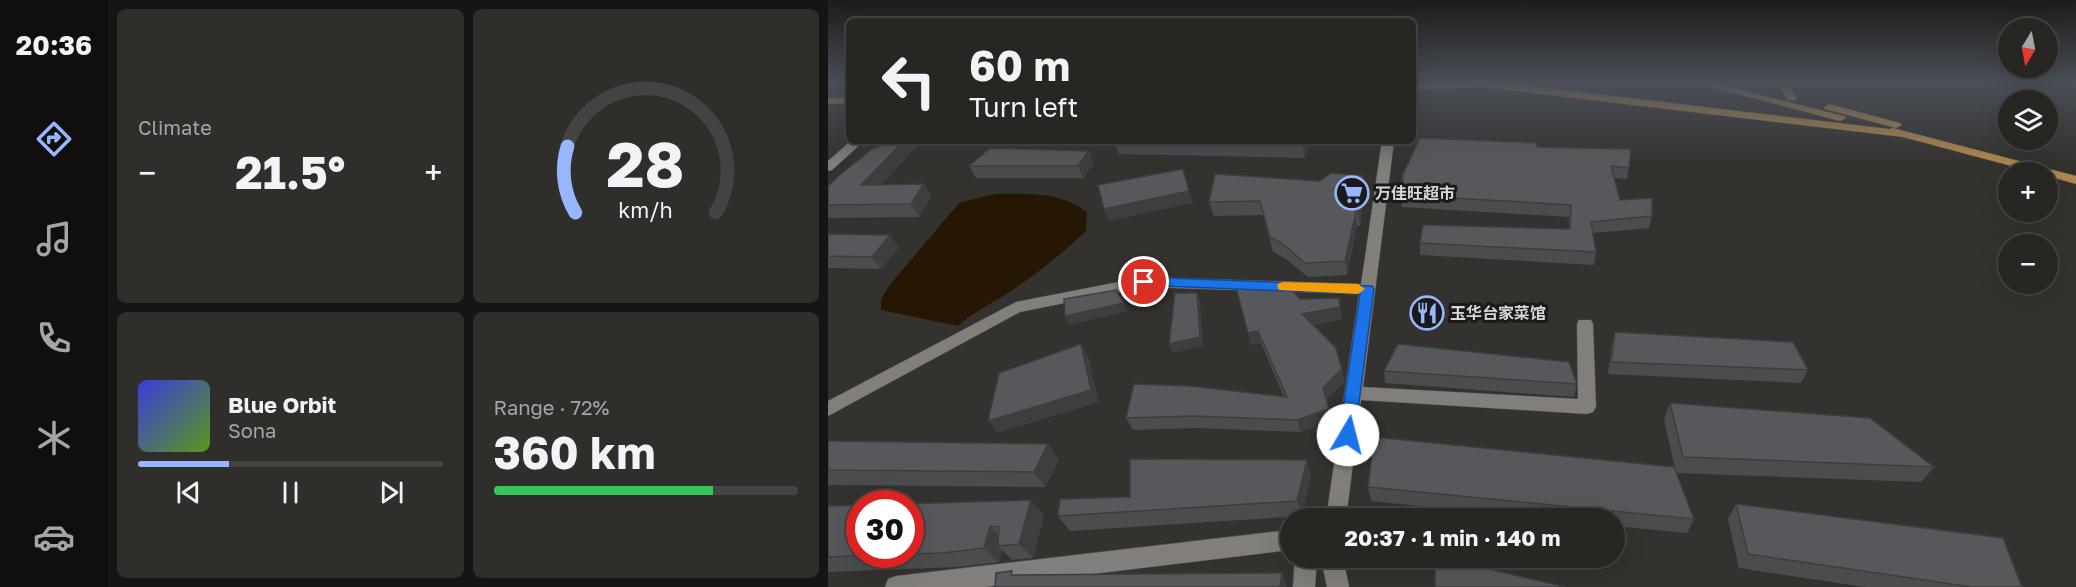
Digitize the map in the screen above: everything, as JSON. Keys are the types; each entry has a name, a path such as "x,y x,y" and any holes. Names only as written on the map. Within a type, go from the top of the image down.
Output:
{"main road":[{"path":"1696,109 1901,134"},
{"path":"1805,109 2076,180"},
{"path":"1836,109 2076,172"}],"street":[{"path":"828,167 855,144"},
{"path":"1338,508 1388,144"},
{"path":"828,409 1016,308 1144,282 1368,289"},
{"path":"1354,393 1587,407 1585,324"},
{"path":"897,587 1280,541"},
{"path":"1304,587 1305,568"},
{"path":"1334,568 1338,587"}],"shaded area":[{"path":"994,194 1043,195 1066,201 1087,213 1086,231 1037,273 958,326 881,310 881,299 889,286 959,203"}],"building":[{"path":"1420,138 1537,143 1537,147 1631,149 1629,168 1611,166 1620,200 1652,198 1652,216 1591,222 1596,252 1420,243 1423,225 1570,229 1571,205 1401,195 1403,174"},
{"path":"886,144 901,144 861,185 924,184 911,204 828,205 828,186 872,149"},
{"path":"990,148 1089,151 1078,166 969,166"},
{"path":"1183,169 1189,191 1104,209 1098,185"},
{"path":"1331,173 1363,176 1358,212 1356,212 1345,261 1305,263 1283,244 1270,237 1260,201 1209,202 1215,174 1320,181"},
{"path":"828,234 890,235 872,257 828,256"},
{"path":"1234,280 1262,288 1288,285 1300,299 1339,298 1340,307 1302,314 1336,348 1342,369 1323,388 1329,409 1297,420 1192,416 1126,418 1134,384 1190,386 1287,397 1258,331 1248,333"},
{"path":"1116,290 1124,303 1065,316 1064,299"},
{"path":"1175,293 1197,293 1200,337 1169,344"},
{"path":"1615,332 1793,342 1808,370 1611,362"},
{"path":"1081,344 1091,390 988,421 999,373"},
{"path":"1398,344 1569,362 1577,384 1384,371"},
{"path":"1670,403 1870,418 1934,467 1683,457"},
{"path":"1374,437 1674,467 1694,519 1625,512 1625,508 1582,508 1368,487"},
{"path":"828,441 1048,444 1034,472 828,470"},
{"path":"1130,459 1307,460 1297,501 1058,516 1060,499 1130,497"},
{"path":"1031,500 1019,544 998,546 999,527 990,526 984,548 924,554 924,503"},
{"path":"1736,504 2003,538 2022,587 1972,587 1748,554"},
{"path":"846,505 846,556 828,557 828,506"},
{"path":"1435,568 1485,568 1566,587 1435,587"},
{"path":"1012,571 1011,575 1282,573 1280,587 995,587 996,573"}],"slow traffic":[{"path":"1284,286 1358,289"}],"place":[{"name":"万佳旺超市","path":"1352,193"},
{"name":"玉华台家菜馆","path":"1427,313"}],"route":[{"path":"1144,282 1368,289 1348,435"}]}
